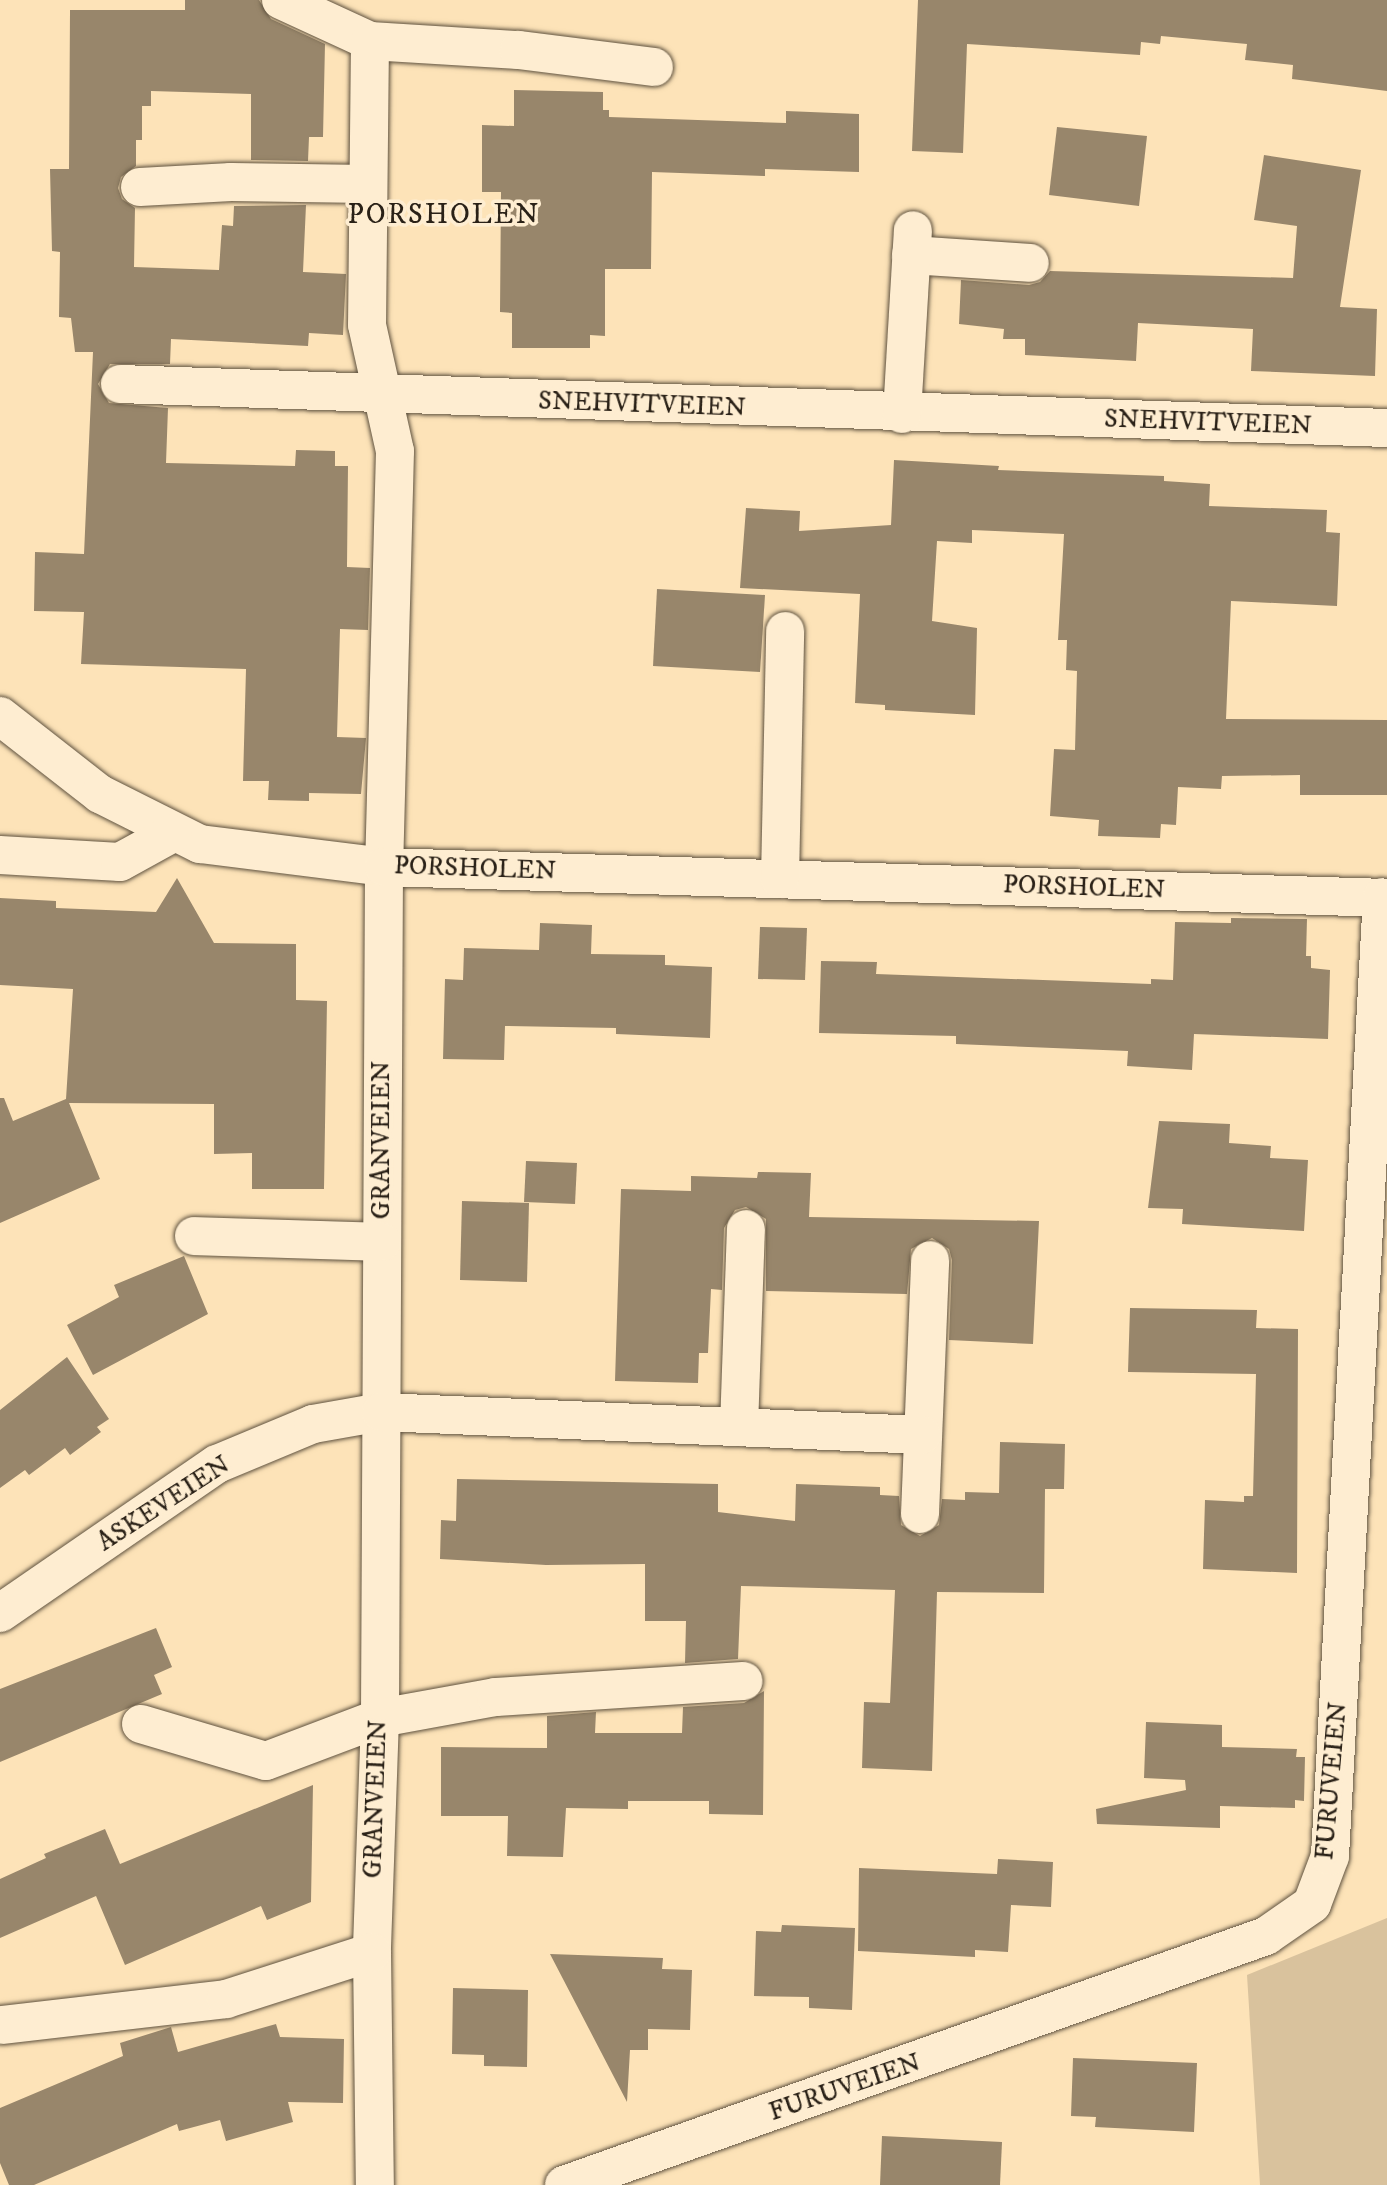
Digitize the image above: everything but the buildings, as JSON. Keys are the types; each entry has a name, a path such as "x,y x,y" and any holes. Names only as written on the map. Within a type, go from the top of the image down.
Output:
{"street":[{"path":"281,0 370,41 493,48 654,67"},
{"path":"370,41 367,326 395,451 384,867"},
{"path":"140,187 231,182 368,184"},
{"path":"902,414 912,243 1030,263"},
{"name":"SNEHVITVEIEN","path":"120,384 382,396 1387,428"},
{"path":"780,879 785,631"},
{"name":"PORSHOLEN","path":"0,716 100,794 173,833 200,844 384,867 1385,897"},
{"path":"0,855 120,862 173,833"},
{"name":"GRANVEIEN","path":"375,2185 372,1952 380,1718 384,867"},
{"name":"FURUVEIEN","path":"564,2185 1266,1936 1312,1904 1330,1856 1385,897"},
{"path":"739,1427 746,1229"},
{"path":"194,1236 382,1242"},
{"path":"920,1514 930,1260"},
{"path":"381,1412 922,1435"},
{"name":"ASKEVEIEN","path":"0,1613 217,1464 313,1424 381,1412"},
{"path":"141,1724 265,1761 380,1718 496,1697 743,1681"},
{"path":"2,2025 226,1998 372,1952"}],"shaded area":[{"path":"1387,1918 1387,2185 1260,2185 1247,1975"}],"district":[{"name":"PORSHOLEN","path":"444,215"}]}
